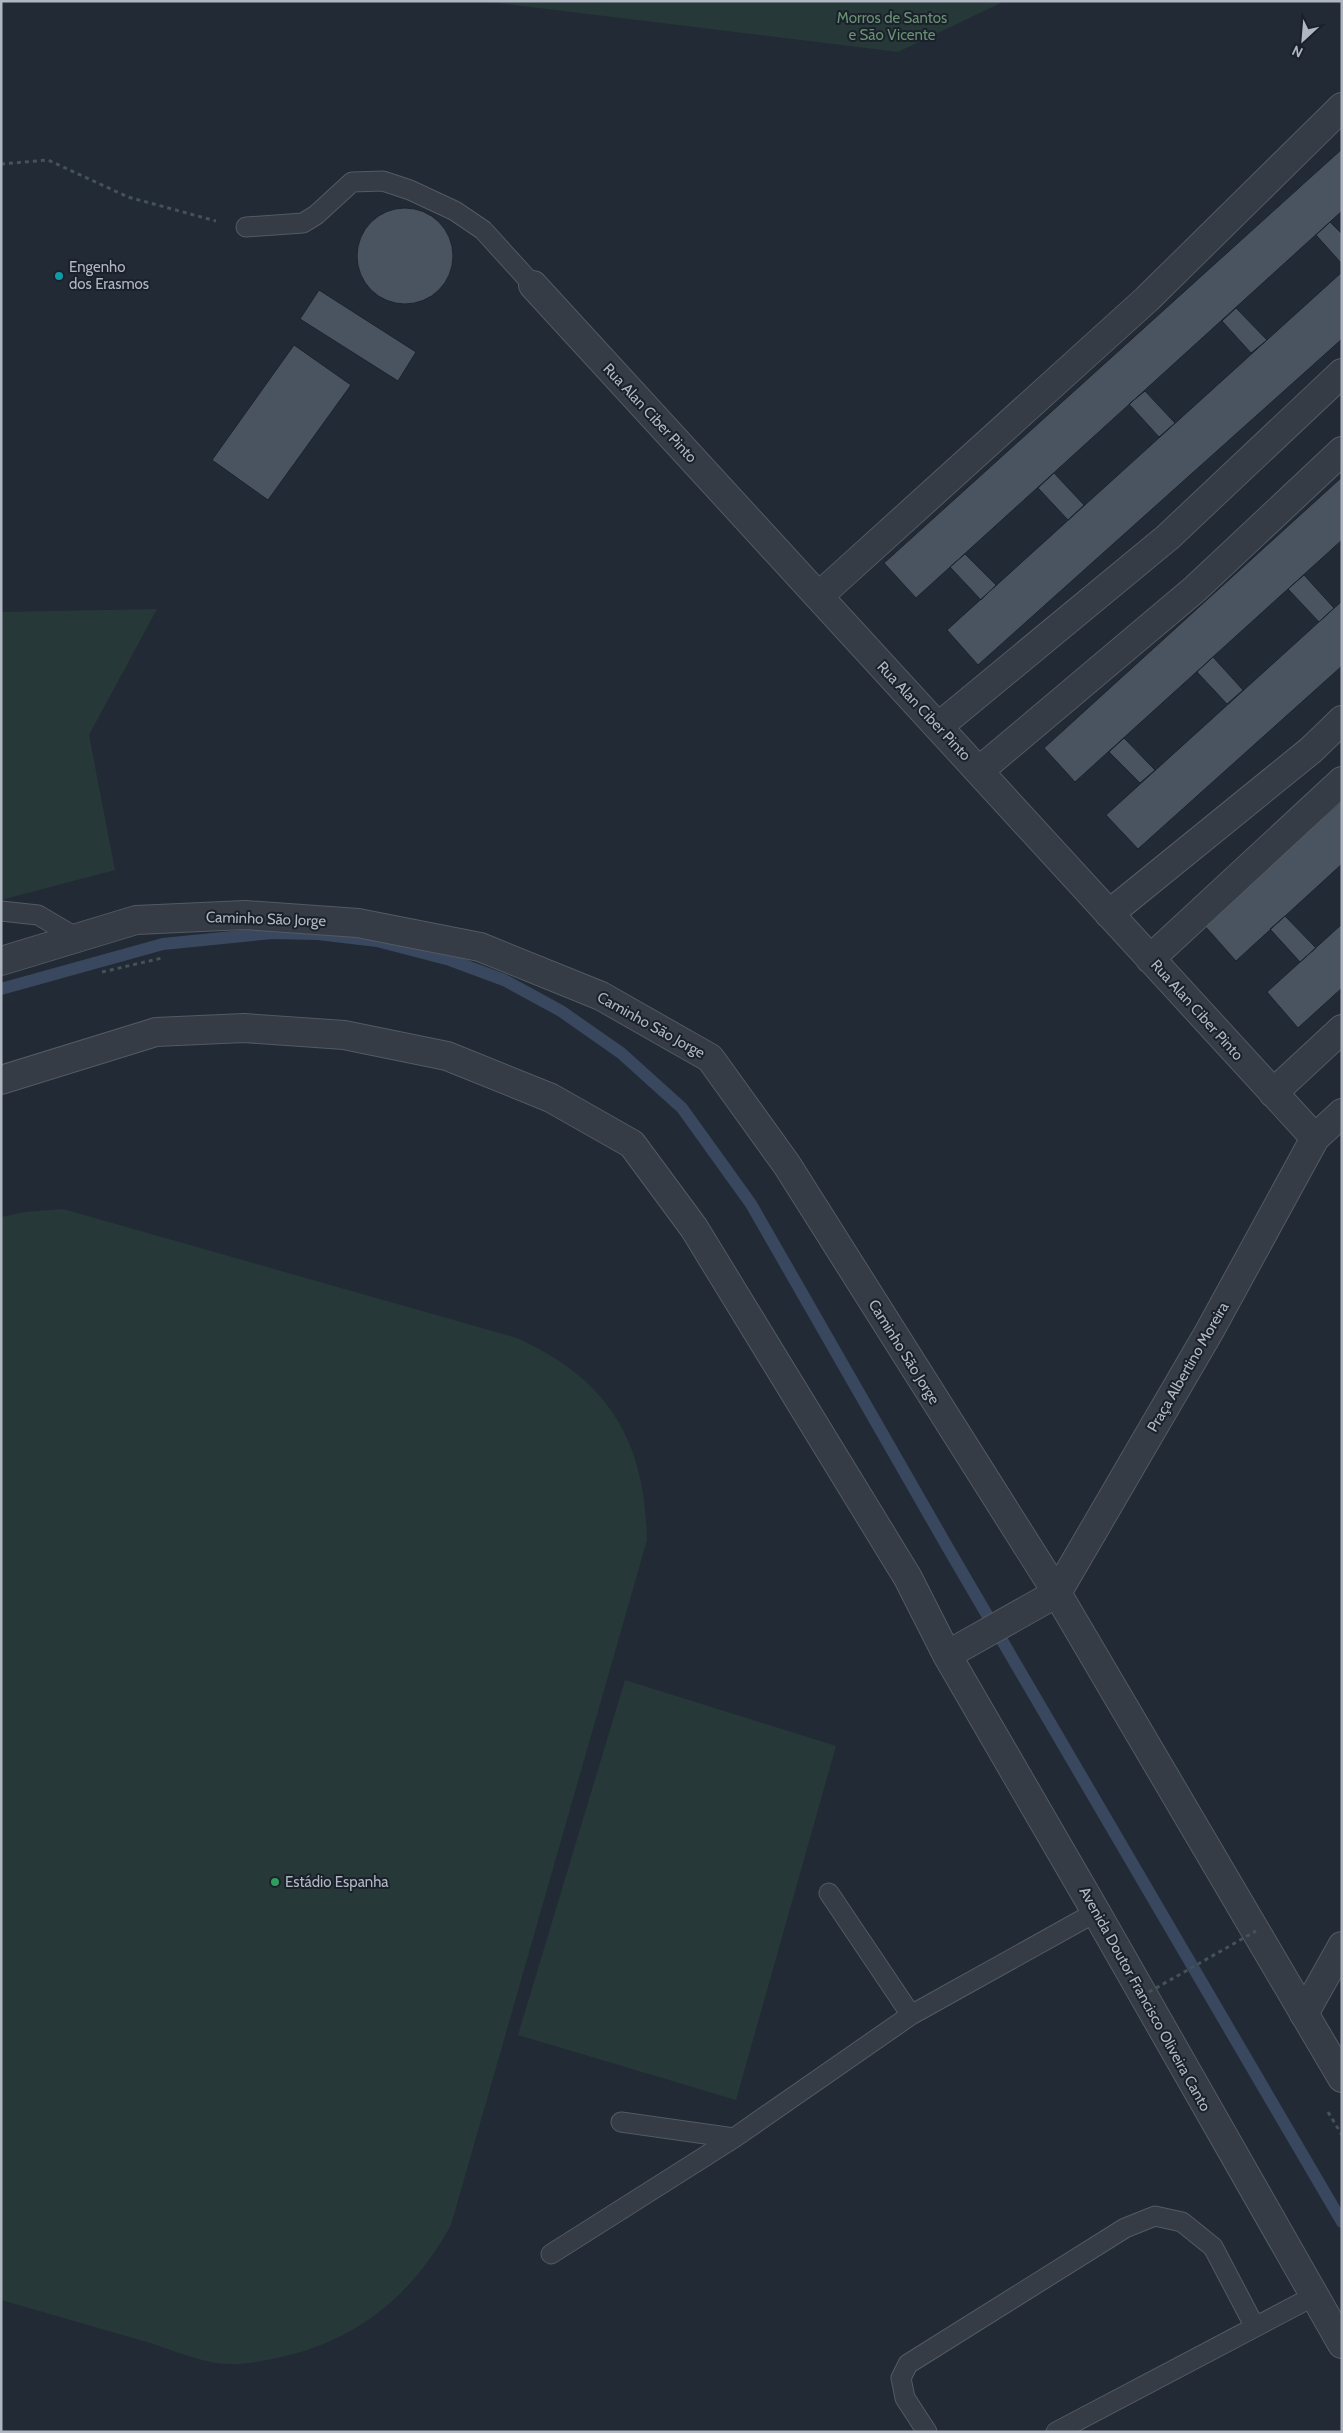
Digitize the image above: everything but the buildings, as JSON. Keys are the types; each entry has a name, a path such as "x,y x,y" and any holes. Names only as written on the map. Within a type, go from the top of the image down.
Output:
{"street":[{"path":"819,596 1146,299 1342,107"},
{"name":"Rua Alan Ciber Pinto","path":"533,284 1315,1138"},
{"path":"938,727 1168,537 1342,373"},
{"path":"979,771 1195,589 1342,451"},
{"path":"1109,914 1311,750 1342,720"},
{"path":"1150,959 1342,781"},
{"name":"Caminho São Jorge","path":"1,961 136,920 245,915 358,923 480,947 601,996 710,1058 787,1165 1057,1593"},
{"path":"1,1080 156,1032 244,1028 344,1035 447,1056 552,1098 632,1144 694,1228 953,1651 1057,1593 1342,2078"},
{"path":"1273,1093 1342,1029"},
{"name":"Praça Albertino Moreira","path":"1057,1593 1209,1332 1315,1138 1342,1113"},
{"name":"Avenida Doutor Francisco Oliveira Canto","path":"953,1651 1142,1996 1342,2344"},
{"path":"1304,2014 1342,1946"}],"lane":[{"path":"246,227 303,223 316,215 352,182 384,181 410,190 437,203 483,230 533,284"},
{"path":"1,910 38,915 77,938"},
{"path":"829,1893 911,2015"},
{"path":"551,2254 734,2138 911,2015 1096,1912"},
{"path":"621,2122 734,2138"},
{"path":"926,2432 905,2398 901,2378 908,2364 1125,2228 1155,2216 1182,2222 1213,2247 1255,2327"},
{"path":"1056,2432 1314,2296"}],"path":[{"path":"1,164 48,160 128,197 188,215 246,227"},
{"path":"1142,1996 1256,1931"}],"green space":[{"name":"Morros de Santos e São Vicente","path":"481,1 1005,1 898,52"},
{"path":"157,609 89,735 115,870 1,900 1,612"},
{"name":"Estádio Espanha","path":"63,1209 517,1338 549,1355 576,1373 598,1394 616,1417 629,1443 639,1472 645,1504 647,1540 451,2225 419,2273 400,2294 379,2312 357,2327 306,2351 262,2361 231,2364 207,2361 1,2300 1,1217 24,1212"},
{"path":"625,1680 836,1746 736,2100 518,2035"}],"waterway":[{"path":"1,989 163,944 272,933 318,934 377,941 450,960 504,980 561,1011 621,1053 682,1108 751,1204 948,1548 1342,2222"}],"place":[{"name":"Engenho dos Erasmos","path":"59,276"},
{"name":"Estádio Espanha","path":"275,1882"}]}
